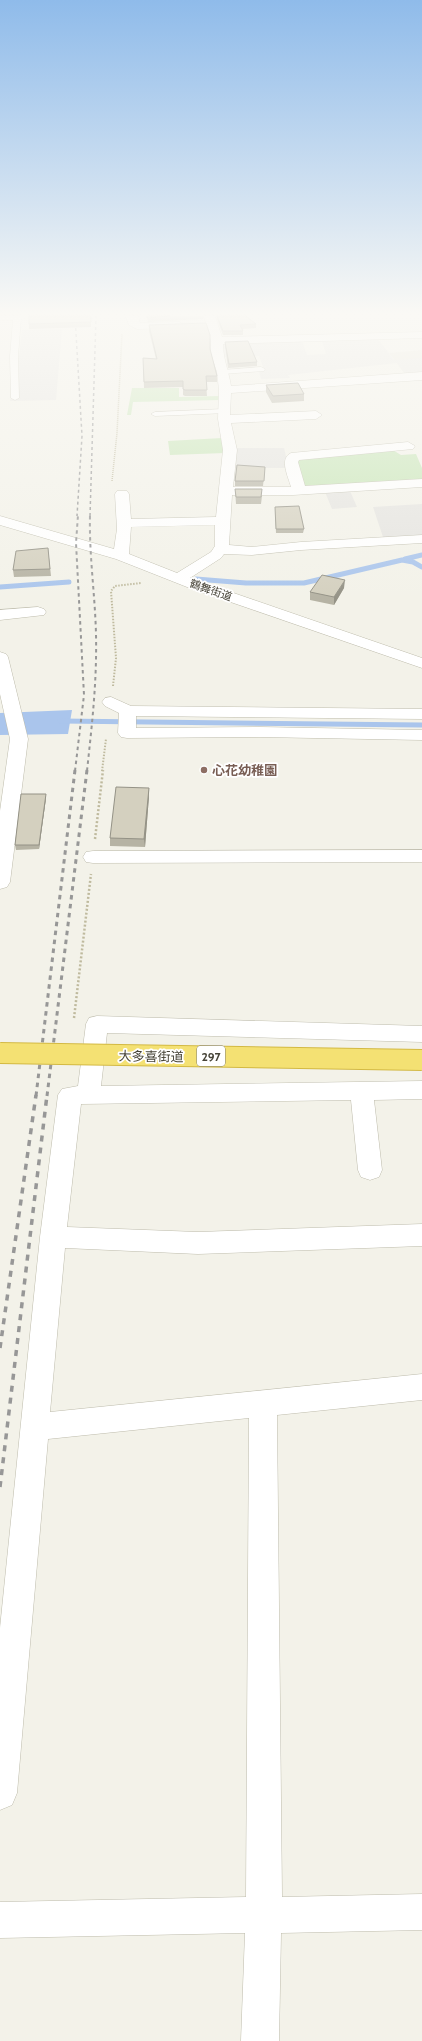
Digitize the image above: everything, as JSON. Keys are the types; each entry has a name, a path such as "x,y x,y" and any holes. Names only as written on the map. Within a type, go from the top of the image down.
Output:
{"highway":[{"name":"大多喜街道","path":"0,1053 422,1060"}],"street":[{"path":"222,549 225,491 230,450 224,411"},
{"path":"224,415 316,416"},
{"path":"299,490 291,462 296,456 408,446"},
{"path":"225,491 299,490 422,483"},
{"path":"121,556 124,523 122,494"},
{"name":"鶴舞街道","path":"0,520 121,556 178,578 422,663"},
{"path":"124,523 223,521"},
{"path":"178,578 212,558 222,549 257,551 302,546 422,539"},
{"path":"0,615 38,612"},
{"path":"0,657 19,737 6,804 0,882"},
{"path":"111,702 128,711 422,714"},
{"path":"128,711 127,733 260,732 422,735"},
{"path":"258,713 260,732"},
{"path":"0,739 19,737"},
{"path":"93,857 422,856"},
{"path":"88,1095 97,1024 422,1034"},
{"path":"361,1090 370,1170"},
{"path":"0,1793 53,1237 70,1095 422,1090"},
{"path":"53,1237 198,1243 422,1235"},
{"path":"34,1427 422,1387"},
{"path":"260,2041 264,1914 263,1404"},
{"path":"0,1924 0,1920 422,1912"}],"lane":[{"path":"154,414 224,415"}],"path":[{"path":"118,411 110,493 122,494"},
{"path":"111,702 116,658 110,590 115,586 178,578"},
{"path":"97,1024 74,1023 106,742"}],"green space":[{"path":"128,411 132,411 131,415 127,415"},
{"path":"222,438 225,453 170,455 168,441"},
{"path":"391,449 401,455 416,454 422,468 422,481 303,487 296,458"}],"shaded area":[{"path":"235,448 284,448 289,468 234,468"},
{"path":"350,491 357,507 332,509 325,492"},
{"path":"422,504 422,538 384,540 373,507"}],"water":[{"path":"72,710 68,734 0,735 0,713"}],"building":[{"path":"237,465 265,467 264,481 235,481"},
{"path":"235,489 262,489 261,497 236,497"},
{"path":"299,506 304,529 276,529 275,507"},
{"path":"48,548 50,569 13,570 16,551"},
{"path":"322,575 345,580 334,597 310,592"},
{"path":"116,787 149,788 144,839 110,838"},
{"path":"21,794 46,794 39,845 15,845"}],"waterway":[{"path":"405,559 422,555"},
{"path":"196,579 246,583 304,583 402,560 413,562 422,567"},
{"path":"0,587 69,582"},
{"path":"60,721 422,725"}],"railway":[{"path":"77,516 82,436 81,411"},
{"path":"90,516 93,411"},
{"path":"75,771 84,695 76,543 78,515"},
{"path":"87,771 96,669 90,516"},
{"path":"36,1096 75,770"},
{"path":"47,1096 87,770"},
{"path":"0,1348 36,1095"},
{"path":"0,1487 47,1095"}],"place":[{"name":"心花幼稚園","path":"204,770"}]}
